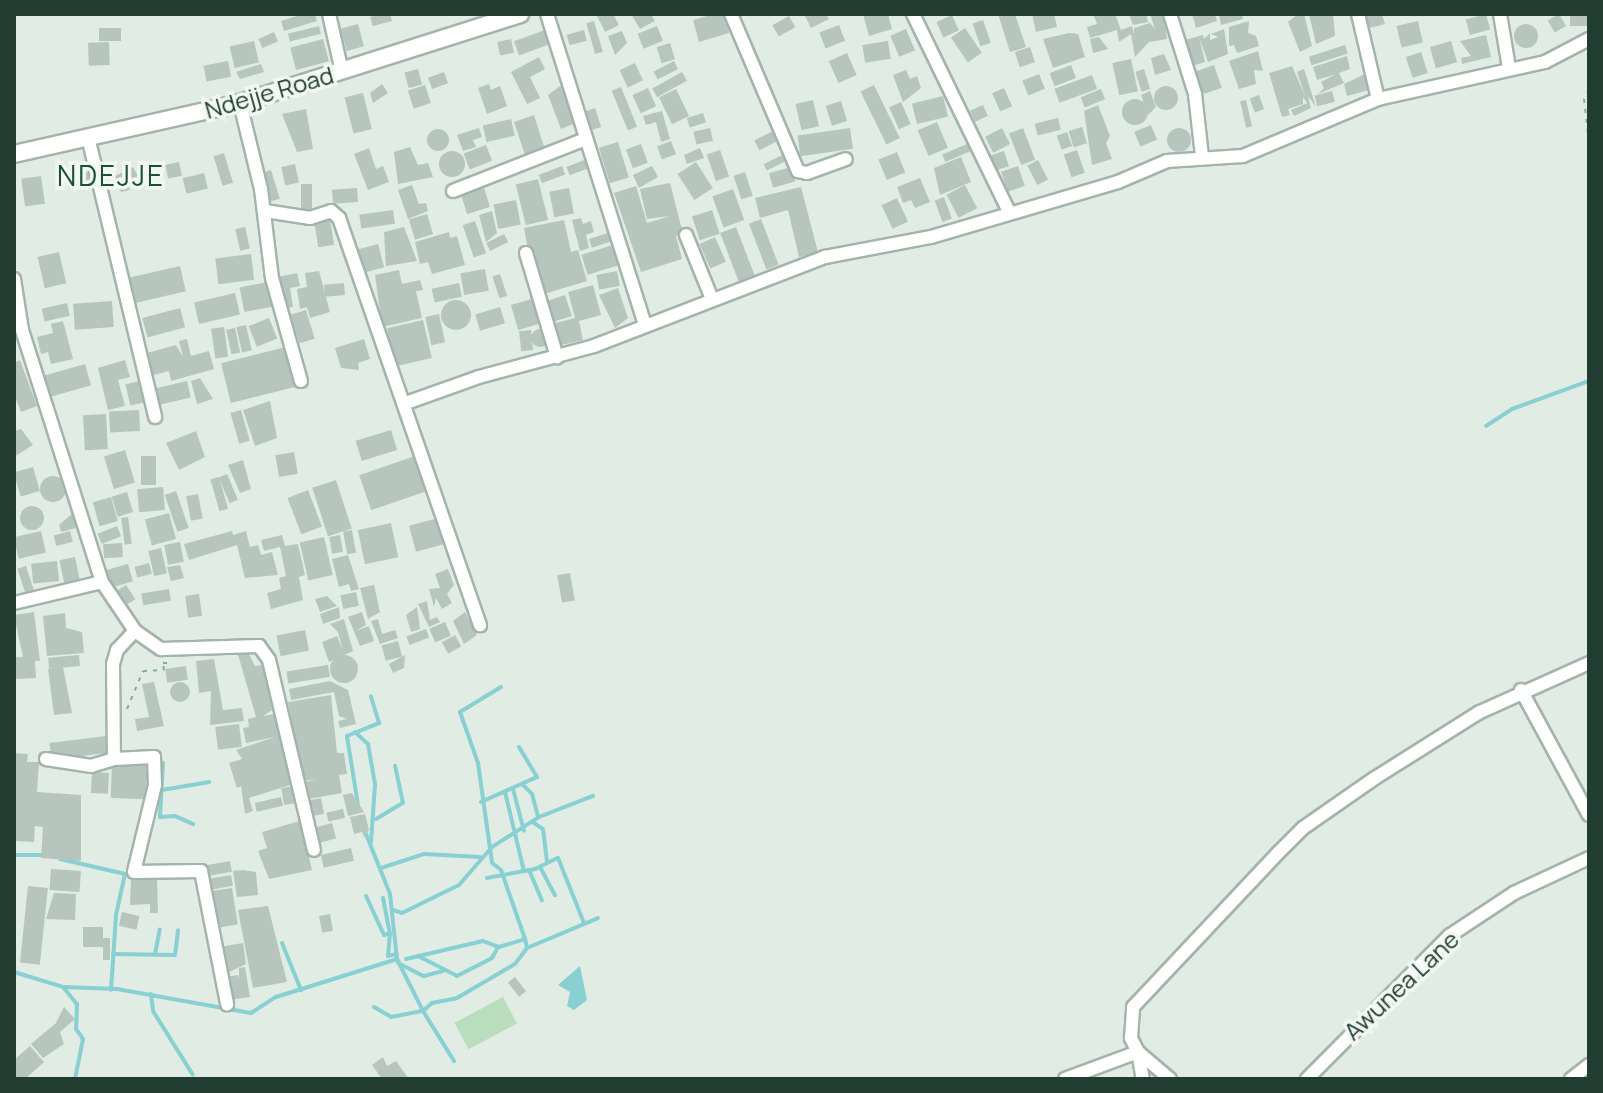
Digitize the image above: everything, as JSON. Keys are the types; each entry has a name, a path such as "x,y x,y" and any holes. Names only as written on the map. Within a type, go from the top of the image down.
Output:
{"street":[{"path":"329,14 342,72"},
{"path":"547,14 645,324"},
{"path":"731,14 798,171 807,173 846,159"},
{"path":"913,14 1008,210"},
{"path":"1170,14 1195,94 1202,156"},
{"path":"1358,14 1378,99"},
{"path":"1500,14 1509,68"},
{"name":"Ndejje Road","path":"14,154 240,103 513,15"},
{"path":"406,403 479,377 557,357 825,257 931,237 1008,210 1118,182 1167,161 1202,156 1243,156 1378,99 1545,62 1589,39"},
{"path":"240,103 265,211 272,278 301,381"},
{"path":"88,137 155,417"},
{"path":"453,191 586,139"},
{"path":"265,211 310,218 335,212 406,403 480,625"},
{"path":"686,235 712,299"},
{"path":"526,253 557,357"},
{"path":"14,279 22,330 102,582 135,631 161,649 176,652 243,643 259,646 269,660 314,850"},
{"path":"14,603 102,582"},
{"path":"114,759 113,664 117,650 135,631"},
{"path":"1143,1079 1138,1052 1131,1038 1133,1007 1303,828 1521,690 1589,663"},
{"path":"1521,690 1589,815"},
{"path":"46,759 91,766 114,759 154,757 155,785 134,872 201,871 227,1004"},
{"name":"Awunea Lane","path":"1307,1079 1449,936 1514,893 1589,858"},
{"path":"1065,1079 1138,1052"},
{"path":"1138,1052 1170,1079"},
{"path":"1571,1079 1589,1065"}],"path":[{"path":"1589,90 1584,99 1589,143"},
{"path":"123,715 143,671 164,670 163,663 174,662"}],"green space":[{"path":"503,997 517,1023 469,1049 454,1023"}],"water":[{"path":"580,966 587,1000 574,1010 567,1006 570,992 558,985"}],"building":[{"path":"315,14 317,21 284,31 281,21"},
{"path":"390,14 392,21 373,26 370,17"},
{"path":"596,14 613,14 619,25 605,32"},
{"path":"631,14 651,14 655,21 640,29"},
{"path":"724,14 729,33 699,42 693,20"},
{"path":"804,14 826,14 829,19 811,28"},
{"path":"863,14 888,14 892,29 869,36"},
{"path":"998,14 1015,14 1026,47 1010,52"},
{"path":"1032,14 1054,14 1057,27 1036,32"},
{"path":"1093,14 1115,14 1121,30 1132,26 1134,34 1134,28 1150,23 1155,29 1150,14 1164,14 1167,39 1149,42 1135,57 1131,34 1119,42 1117,30 1090,38 1087,27 1097,24"},
{"path":"1129,14 1146,14 1148,22 1133,25"},
{"path":"1192,14 1215,14 1217,21 1196,28"},
{"path":"1242,14 1243,19 1221,25 1219,15"},
{"path":"1298,14 1304,14 1312,46 1300,52 1288,22"},
{"path":"1309,14 1333,14 1335,36 1316,44"},
{"path":"1366,14 1382,14 1385,24 1369,28"},
{"path":"1486,14 1490,29 1470,35 1466,19"},
{"path":"1559,14 1566,26 1555,33 1548,20"},
{"path":"1570,14 1589,14 1589,26 1570,26"},
{"path":"952,15 959,31 943,37 936,22"},
{"path":"789,16 795,27 779,37 772,25"},
{"path":"983,20 991,43 980,46 973,24"},
{"path":"594,21 603,52 595,54 586,23"},
{"path":"1249,21 1248,33 1256,36 1259,46 1237,53 1234,45 1229,46 1229,27"},
{"path":"1418,21 1423,42 1402,47 1397,26"},
{"path":"358,24 364,46 347,51 341,29"},
{"path":"1521,24 1531,24 1538,31 1538,41 1531,48 1521,48 1514,41 1514,31"},
{"path":"839,25 845,41 825,48 819,33"},
{"path":"319,26 321,34 290,42 288,34"},
{"path":"657,26 663,41 644,49 638,34"},
{"path":"99,28 121,28 121,41 99,41"},
{"path":"965,28 982,53 968,62 951,38"},
{"path":"906,29 915,50 899,57 890,36"},
{"path":"1224,29 1228,54 1208,62 1199,37 1205,62 1192,66 1185,40 1203,35 1204,39 1210,33 1210,40 1218,37 1211,34"},
{"path":"545,30 550,44 519,55 514,41"},
{"path":"584,30 587,41 569,45 567,35"},
{"path":"622,31 627,43 615,55 608,36"},
{"path":"274,32 278,41 263,48 258,39"},
{"path":"1078,34 1085,57 1053,68 1043,39"},
{"path":"1486,35 1491,57 1462,64 1461,58 1471,56 1460,41"},
{"path":"1099,37 1108,49 1093,53 1090,39"},
{"path":"323,39 329,61 296,70 290,48"},
{"path":"511,39 514,53 500,56 497,42"},
{"path":"254,41 259,62 235,68 230,47"},
{"path":"888,41 891,59 865,63 862,45"},
{"path":"1451,41 1457,62 1436,68 1430,47"},
{"path":"109,42 110,65 89,66 88,43"},
{"path":"670,43 675,59 662,63 657,47"},
{"path":"1345,45 1348,54 1312,65 1309,57"},
{"path":"1030,47 1035,62 1020,67 1015,52"},
{"path":"1258,51 1263,71 1254,70 1256,84 1239,89 1229,61"},
{"path":"1421,52 1428,73 1413,78 1406,57"},
{"path":"847,53 857,75 838,83 829,61"},
{"path":"1164,54 1171,70 1155,75 1151,58"},
{"path":"1347,56 1350,69 1339,73 1344,83 1318,94 1324,88 1321,82 1336,74 1317,80 1313,67"},
{"path":"539,57 545,69 530,77 540,98 527,104 511,72"},
{"path":"1131,59 1138,91 1119,95 1112,63"},
{"path":"228,61 231,77 207,81 203,66"},
{"path":"674,61 678,69 658,79 654,71"},
{"path":"635,63 643,80 628,87 620,70"},
{"path":"261,64 264,72 240,79 236,72"},
{"path":"1071,65 1076,78 1055,86 1050,73"},
{"path":"1214,65 1222,88 1204,94 1196,71"},
{"path":"1292,66 1305,96 1297,72 1304,69 1316,107 1308,96 1311,108 1294,116 1291,110 1307,103 1303,97 1303,104 1288,109 1290,115 1282,117 1269,73"},
{"path":"418,69 422,84 409,88 404,73"},
{"path":"1144,69 1150,89 1142,92 1135,72"},
{"path":"906,70 910,79 917,76 921,88 903,102 893,75"},
{"path":"444,72 448,83 432,89 428,78"},
{"path":"682,72 687,81 657,97 652,88"},
{"path":"1039,74 1045,89 1028,96 1022,81"},
{"path":"1365,74 1369,90 1347,96 1344,84"},
{"path":"1092,75 1097,89 1060,103 1054,89"},
{"path":"382,84 388,93 373,103 370,93"},
{"path":"489,84 491,90 500,86 507,106 487,114 478,88"},
{"path":"563,84 578,122 561,129 548,95"},
{"path":"425,85 431,103 414,109 408,91"},
{"path":"874,85 900,138 886,145 861,92"},
{"path":"1161,86 1171,86 1178,93 1178,103 1171,110 1161,110 1154,103 1154,93"},
{"path":"621,87 637,127 628,131 612,91"},
{"path":"648,88 656,106 641,113 632,95"},
{"path":"1004,88 1012,106 1000,112 992,93"},
{"path":"676,89 689,116 672,124 659,97"},
{"path":"1101,89 1105,99 1085,107 1081,97"},
{"path":"1150,91 1156,107 1148,115 1141,95"},
{"path":"1332,91 1335,102 1317,106 1315,96"},
{"path":"363,93 372,129 354,133 345,98"},
{"path":"1259,95 1264,109 1255,113 1250,98"},
{"path":"943,96 948,116 917,124 912,104"},
{"path":"1135,99 1144,103 1148,112 1144,121 1135,125 1126,121 1122,112 1126,103"},
{"path":"813,100 819,126 802,130 795,104"},
{"path":"1246,100 1252,126 1246,128 1240,101"},
{"path":"841,101 847,121 832,126 826,106"},
{"path":"901,102 911,124 899,129 889,107"},
{"path":"983,105 988,116 975,122 970,111"},
{"path":"1098,105 1110,136 1106,143 1112,159 1092,165 1084,111"},
{"path":"595,108 601,127 592,130 585,111"},
{"path":"306,109 313,149 297,152 282,114"},
{"path":"662,111 670,139 661,142 656,122 646,125 643,116"},
{"path":"703,113 706,123 690,128 687,118"},
{"path":"534,115 545,150 535,157 525,155 514,122"},
{"path":"1058,118 1061,130 1038,135 1035,124"},
{"path":"511,119 515,136 487,142 483,126"},
{"path":"937,122 948,148 929,156 918,130"},
{"path":"1151,125 1157,140 1140,147 1134,132"},
{"path":"1082,127 1087,143 1074,147 1069,131"},
{"path":"479,128 482,137 473,140 476,147 463,151 457,135"},
{"path":"710,128 713,141 696,144 693,132"},
{"path":"850,128 853,149 800,156 798,135"},
{"path":"1002,128 1010,144 993,153 985,137"},
{"path":"1023,128 1035,160 1021,165 1009,133"},
{"path":"1179,128 1190,135 1191,140 1184,151 1179,152 1168,145 1167,140 1174,129"},
{"path":"438,129 449,140 438,151 427,140"},
{"path":"773,131 778,141 759,150 754,141"},
{"path":"1067,132 1072,146 1062,150 1057,136"},
{"path":"671,141 676,154 662,159 657,146"},
{"path":"618,142 629,177 610,183 599,148"},
{"path":"641,144 648,163 633,168 626,149"},
{"path":"967,144 970,151 945,162 942,155"},
{"path":"486,145 492,161 470,169 464,154"},
{"path":"410,147 418,165 428,163 433,177 398,184 394,152"},
{"path":"369,148 376,169 383,166 389,182 368,190 354,154"},
{"path":"700,148 704,158 687,164 684,155"},
{"path":"720,150 729,176 716,181 707,155"},
{"path":"1077,150 1085,173 1072,177 1064,155"},
{"path":"452,151 461,155 465,164 461,173 452,177 443,173 439,164 443,155"},
{"path":"1004,151 1009,166 995,171 990,156"},
{"path":"897,152 905,172 887,180 878,159"},
{"path":"224,153 233,183 223,186 213,156"},
{"path":"786,153 789,159 767,171 764,164"},
{"path":"961,157 971,182 940,195 934,168"},
{"path":"587,159 590,167 570,175 566,167"},
{"path":"1038,160 1048,180 1037,185 1027,165"},
{"path":"179,162 182,176 168,179 165,165"},
{"path":"696,162 713,188 694,200 678,174"},
{"path":"295,164 299,183 285,185 281,167"},
{"path":"562,166 565,174 542,183 539,175"},
{"path":"652,166 658,177 639,188 633,175"},
{"path":"1018,166 1025,186 1008,192 1001,172"},
{"path":"133,167 139,178 127,184 130,190 121,192 113,177"},
{"path":"791,167 795,181 773,188 769,173"},
{"path":"271,170 280,199 270,202 261,173"},
{"path":"91,172 92,188 69,190 68,174"},
{"path":"745,172 753,196 741,199 734,176"},
{"path":"204,173 208,189 187,194 183,178"},
{"path":"41,176 45,204 25,207 21,179"},
{"path":"920,178 930,202 915,208 911,200 903,203 897,187"},
{"path":"538,179 548,220 526,225 516,185"},
{"path":"482,182 490,207 467,214 459,189"},
{"path":"670,183 683,234 676,236 682,259 641,272 614,193 636,186 647,223 670,216 647,219 640,189"},
{"path":"301,184 312,184 312,212 301,212"},
{"path":"412,185 419,204 426,203 428,211 408,219 398,190"},
{"path":"965,185 977,208 959,218 946,195"},
{"path":"801,187 818,252 799,257 788,210 760,218 755,198"},
{"path":"357,188 358,202 333,204 332,190"},
{"path":"569,188 574,214 554,217 549,192"},
{"path":"733,189 744,220 724,228 712,197"},
{"path":"944,197 952,219 942,222 935,200"},
{"path":"897,198 908,222 893,229 882,205"},
{"path":"516,200 521,225 498,229 493,204"},
{"path":"393,210 395,224 361,229 359,215"},
{"path":"712,210 720,234 700,240 692,216"},
{"path":"492,211 497,233 486,242 479,215"},
{"path":"427,214 433,234 415,240 409,220"},
{"path":"581,218 583,224 591,221 594,232 586,235 589,248 580,251 572,220"},
{"path":"330,219 334,245 318,247 314,222"},
{"path":"761,219 779,265 766,269 749,224"},
{"path":"564,220 571,252 578,250 587,281 544,294 531,267 524,228"},
{"path":"475,221 486,253 474,257 463,225"},
{"path":"245,227 250,248 240,251 235,229"},
{"path":"404,227 417,261 386,266 384,232"},
{"path":"736,227 755,276 739,283 720,233"},
{"path":"449,232 450,238 457,236 465,265 432,274 428,262 420,264 415,242"},
{"path":"611,232 614,241 592,248 589,239"},
{"path":"504,234 508,242 490,251 486,243"},
{"path":"715,237 726,262 710,269 699,244"},
{"path":"378,244 384,267 363,273 357,250"},
{"path":"613,245 619,265 588,275 581,255"},
{"path":"59,252 66,283 45,288 38,257"},
{"path":"251,254 254,280 218,284 215,258"},
{"path":"180,266 186,291 131,304 125,279"},
{"path":"485,269 489,291 464,295 460,273"},
{"path":"399,270 402,284 420,280 423,290 416,291 422,318 382,327 375,275"},
{"path":"319,271 330,312 310,318 307,307 300,309 297,289 307,287 305,273"},
{"path":"617,271 620,286 599,290 596,275"},
{"path":"297,273 300,286 290,288 293,307 284,308 278,277"},
{"path":"500,274 507,296 499,298 492,276"},
{"path":"268,282 273,307 244,312 240,288"},
{"path":"344,283 345,295 325,297 324,285"},
{"path":"459,283 462,297 435,303 432,289"},
{"path":"593,285 601,315 579,321 583,340 557,346 552,324 575,318 568,292"},
{"path":"618,288 628,318 615,328 599,295"},
{"path":"235,293 240,314 199,324 194,302"},
{"path":"565,295 572,316 553,322 546,301"},
{"path":"535,298 542,323 518,330 511,305"},
{"path":"456,300 467,304 471,315 467,326 456,330 445,326 441,315 445,304"},
{"path":"112,301 114,327 75,330 73,304"},
{"path":"67,303 70,316 45,322 42,309"},
{"path":"500,307 505,323 480,331 475,315"},
{"path":"180,308 185,327 148,337 142,318"},
{"path":"306,310 315,339 299,343 291,315"},
{"path":"439,314 445,342 431,345 425,317"},
{"path":"269,318 277,338 257,347 249,326"},
{"path":"423,320 432,358 396,366 387,328"},
{"path":"63,321 73,359 51,364 48,352 41,354 37,337 53,333 51,324"},
{"path":"246,325 252,350 242,353 236,327"},
{"path":"224,327 228,357 215,359 211,329"},
{"path":"235,328 240,352 231,354 226,330"},
{"path":"540,329 549,338 540,347 531,338"},
{"path":"531,330 533,350 521,351 519,331"},
{"path":"187,339 191,356 209,351 214,369 171,381 169,371 146,377 140,355 176,345 183,357 179,341"},
{"path":"364,339 370,359 358,363 359,370 341,368 335,348"},
{"path":"286,347 296,387 231,403 221,363"},
{"path":"20,360 37,406 21,412 14,394 14,363"},
{"path":"125,360 130,377 118,380 125,406 108,410 98,368"},
{"path":"85,364 91,385 51,397 45,376"},
{"path":"200,378 213,399 197,404 191,381"},
{"path":"139,381 144,402 130,406 125,384"},
{"path":"187,381 191,398 158,405 154,389"},
{"path":"270,401 277,438 255,446 243,410"},
{"path":"139,410 140,431 110,433 109,412"},
{"path":"241,410 250,441 239,444 230,413"},
{"path":"106,414 108,449 85,450 83,415"},
{"path":"21,429 33,445 14,457 14,431"},
{"path":"391,430 397,450 362,461 356,441"},
{"path":"196,431 205,457 179,470 166,443"},
{"path":"125,450 135,483 114,489 104,456"},
{"path":"294,452 298,474 279,477 275,455"},
{"path":"141,456 156,456 156,485 141,485"},
{"path":"415,456 427,491 371,510 359,475"},
{"path":"243,460 251,489 240,493 228,465"},
{"path":"33,467 40,491 21,497 14,472"},
{"path":"227,474 238,500 230,503 219,478"},
{"path":"53,476 62,480 66,489 62,498 53,502 44,498 40,489 44,480"},
{"path":"219,477 228,509 219,511 210,479"},
{"path":"336,480 352,529 328,536 312,488"},
{"path":"163,487 165,510 139,512 137,489"},
{"path":"308,490 322,526 301,534 287,498"},
{"path":"176,491 189,528 177,532 165,495"},
{"path":"127,492 133,512 118,517 112,497"},
{"path":"198,494 203,519 191,521 186,496"},
{"path":"111,497 118,521 100,526 93,502"},
{"path":"32,506 41,509 44,518 41,527 32,530 23,527 20,518 23,509"},
{"path":"73,513 76,528 61,532 59,525"},
{"path":"169,513 176,539 152,546 145,519"},
{"path":"128,517 132,544 125,545 121,518"},
{"path":"438,518 445,544 416,552 409,526"},
{"path":"391,523 398,557 365,564 358,530"},
{"path":"117,526 121,536 102,544 98,534"},
{"path":"352,530 356,553 347,554 343,532"},
{"path":"41,531 46,552 19,559 14,537"},
{"path":"70,531 73,542 56,546 54,535"},
{"path":"232,531 233,535 246,531 250,547 258,545 261,555 272,552 278,575 245,578 237,545 189,560 184,544"},
{"path":"282,535 285,546 298,544 305,575 299,577 303,600 271,609 267,593 281,589 279,578 286,576 280,547 264,551 261,540"},
{"path":"340,535 343,552 332,554 329,537"},
{"path":"324,537 333,575 308,581 300,543"},
{"path":"180,542 184,562 168,565 164,545"},
{"path":"122,543 123,557 104,558 103,544"},
{"path":"161,548 167,573 154,576 148,551"},
{"path":"348,555 359,589 351,591 349,584 339,587 332,559"},
{"path":"75,557 80,581 65,585 59,560"},
{"path":"57,561 59,581 33,584 31,564"},
{"path":"149,563 152,574 137,578 135,567"},
{"path":"128,564 133,581 111,588 106,570"},
{"path":"180,565 184,578 171,581 167,567"},
{"path":"26,566 35,594 26,596 17,569"},
{"path":"448,569 454,585 447,594 452,603 442,609 436,598 434,607 429,589 440,588 435,574"},
{"path":"570,573 575,601 562,603 557,575"},
{"path":"126,585 135,599 125,606 116,592"},
{"path":"374,585 380,612 368,619 360,588"},
{"path":"169,589 171,601 143,605 141,593"},
{"path":"356,592 359,606 343,609 340,595"},
{"path":"199,594 202,616 188,618 185,596"},
{"path":"327,596 337,606 320,612 315,599"},
{"path":"427,601 430,620 437,617 440,622 429,627 418,604"},
{"path":"339,607 340,618 323,624 320,614"},
{"path":"417,607 420,629 411,632 406,615"},
{"path":"34,612 40,661 35,661 36,678 14,679 14,657 23,657 14,615"},
{"path":"362,612 366,625 356,631 369,626 374,641 360,646 348,617"},
{"path":"465,612 477,635 464,644 453,621"},
{"path":"65,613 66,628 82,632 84,653 47,656 43,616"},
{"path":"344,619 353,651 329,662 322,642 337,636 343,651 338,632 330,624"},
{"path":"378,619 382,634 395,630 398,638 380,644 371,621"},
{"path":"445,622 451,636 435,642 429,629"},
{"path":"426,629 429,637 410,645 406,637"},
{"path":"305,630 309,651 281,656 277,636"},
{"path":"455,635 461,646 448,654 442,642"},
{"path":"398,641 402,656 386,661 382,645"},
{"path":"247,650 255,666 266,664 272,710 263,716 274,714 278,721 296,783 249,798 253,811 245,814 241,786 237,788 229,763 242,759 236,750 275,737 246,743 243,728 249,727 248,719 256,717 237,651"},
{"path":"79,655 80,666 49,669 48,658"},
{"path":"344,655 354,659 358,669 354,679 344,683 334,679 330,669 334,659"},
{"path":"405,655 404,668 393,673 389,664"},
{"path":"214,659 223,710 242,708 244,721 210,725 211,691 199,693 196,661"},
{"path":"328,665 330,677 288,683 287,672"},
{"path":"186,666 188,680 167,683 165,669"},
{"path":"63,667 72,713 54,715 48,669"},
{"path":"330,681 348,690 356,724 340,728 338,721 347,719 339,716 334,692 291,700 289,689"},
{"path":"154,682 164,726 137,731 135,719 149,717 142,684"},
{"path":"176,682 184,682 190,692 184,702 176,702 170,696 170,688"},
{"path":"331,695 337,753 344,753 347,774 339,775 342,793 308,799 305,782 317,779 304,781 288,702"},
{"path":"239,724 242,747 218,750 215,727"},
{"path":"106,736 108,753 51,760 49,743"},
{"path":"14,753 28,754 27,762 39,762 37,792 81,795 81,861 41,858 43,827 35,826 34,842 14,841"},
{"path":"112,761 147,762 146,799 111,798"},
{"path":"92,772 109,773 108,794 91,793"},
{"path":"294,786 297,803 284,805 281,788"},
{"path":"352,793 364,812 348,816 343,795"},
{"path":"281,797 283,806 257,812 255,803"},
{"path":"321,798 324,814 310,816 307,801"},
{"path":"343,809 345,818 328,822 326,813"},
{"path":"365,814 369,830 364,837 362,832 354,834 350,817"},
{"path":"300,821 312,870 269,879 258,851 267,848 262,832"},
{"path":"332,823 336,838 319,843 315,828"},
{"path":"351,848 354,861 324,868 321,855"},
{"path":"230,861 232,872 205,877 203,866"},
{"path":"51,869 81,871 79,892 50,890"},
{"path":"233,871 256,872 258,895 237,897"},
{"path":"231,875 233,886 208,890 206,879"},
{"path":"157,878 158,913 150,913 150,904 130,905 131,879"},
{"path":"28,886 48,888 40,965 20,963"},
{"path":"232,888 238,925 215,928 209,892"},
{"path":"54,893 76,894 75,920 46,919"},
{"path":"268,906 287,982 253,988 238,910"},
{"path":"122,912 140,916 136,930 119,926"},
{"path":"330,914 333,931 322,933 319,916"},
{"path":"83,927 103,927 103,938 110,938 110,960 103,960 103,947 83,947"},
{"path":"243,943 246,964 225,974 219,947"},
{"path":"245,967 250,997 229,1000 226,977 238,975 239,979 239,968"},
{"path":"515,977 526,991 519,997 508,983"},
{"path":"64,1007 75,1019 60,1032 64,1044 43,1058 31,1044 56,1023"},
{"path":"30,1046 44,1062 25,1079 14,1079 14,1060"},
{"path":"383,1057 387,1066 396,1061 409,1079 382,1079 372,1065"}],"waterway":[{"path":"1486,426 1512,409 1589,381"},
{"path":"501,687 460,712 478,763 492,863 501,870 525,939"},
{"path":"358,805 347,736 379,723 371,696"},
{"path":"355,732 368,744 375,784 371,842"},
{"path":"481,802 537,777 519,747"},
{"path":"163,763 160,817 175,816 193,824"},
{"path":"376,819 403,803 395,766"},
{"path":"162,790 209,782"},
{"path":"522,784 532,794 538,817"},
{"path":"513,789 524,831"},
{"path":"505,792 524,871"},
{"path":"393,910 402,913 459,885 492,847 539,817 593,796"},
{"path":"534,823 543,829 547,863"},
{"path":"364,829 390,894 397,959"},
{"path":"381,868 424,854 480,857"},
{"path":"14,855 43,855"},
{"path":"487,878 535,869 558,858 584,923"},
{"path":"60,859 125,874 116,915 111,990"},
{"path":"540,867 555,895"},
{"path":"529,870 542,900"},
{"path":"366,896 384,935 390,933"},
{"path":"383,898 390,933 388,956 397,954"},
{"path":"14,972 63,987 117,989 251,1013 276,997 397,959 423,1011 432,1003 457,998 515,964 527,948 598,918"},
{"path":"155,954 160,929"},
{"path":"113,954 175,955 178,930"},
{"path":"406,959 483,941 499,947 525,939 527,948"},
{"path":"282,943 301,990"},
{"path":"418,956 457,976 492,958 498,947"},
{"path":"398,963 424,976 443,971"},
{"path":"63,987 77,1004 76,1029 83,1039 75,1079"},
{"path":"151,994 153,1011 193,1075"},
{"path":"374,1007 391,1017 423,1011 454,1061"}],"district":[{"name":"NDEJJE","path":"111,175"}]}
